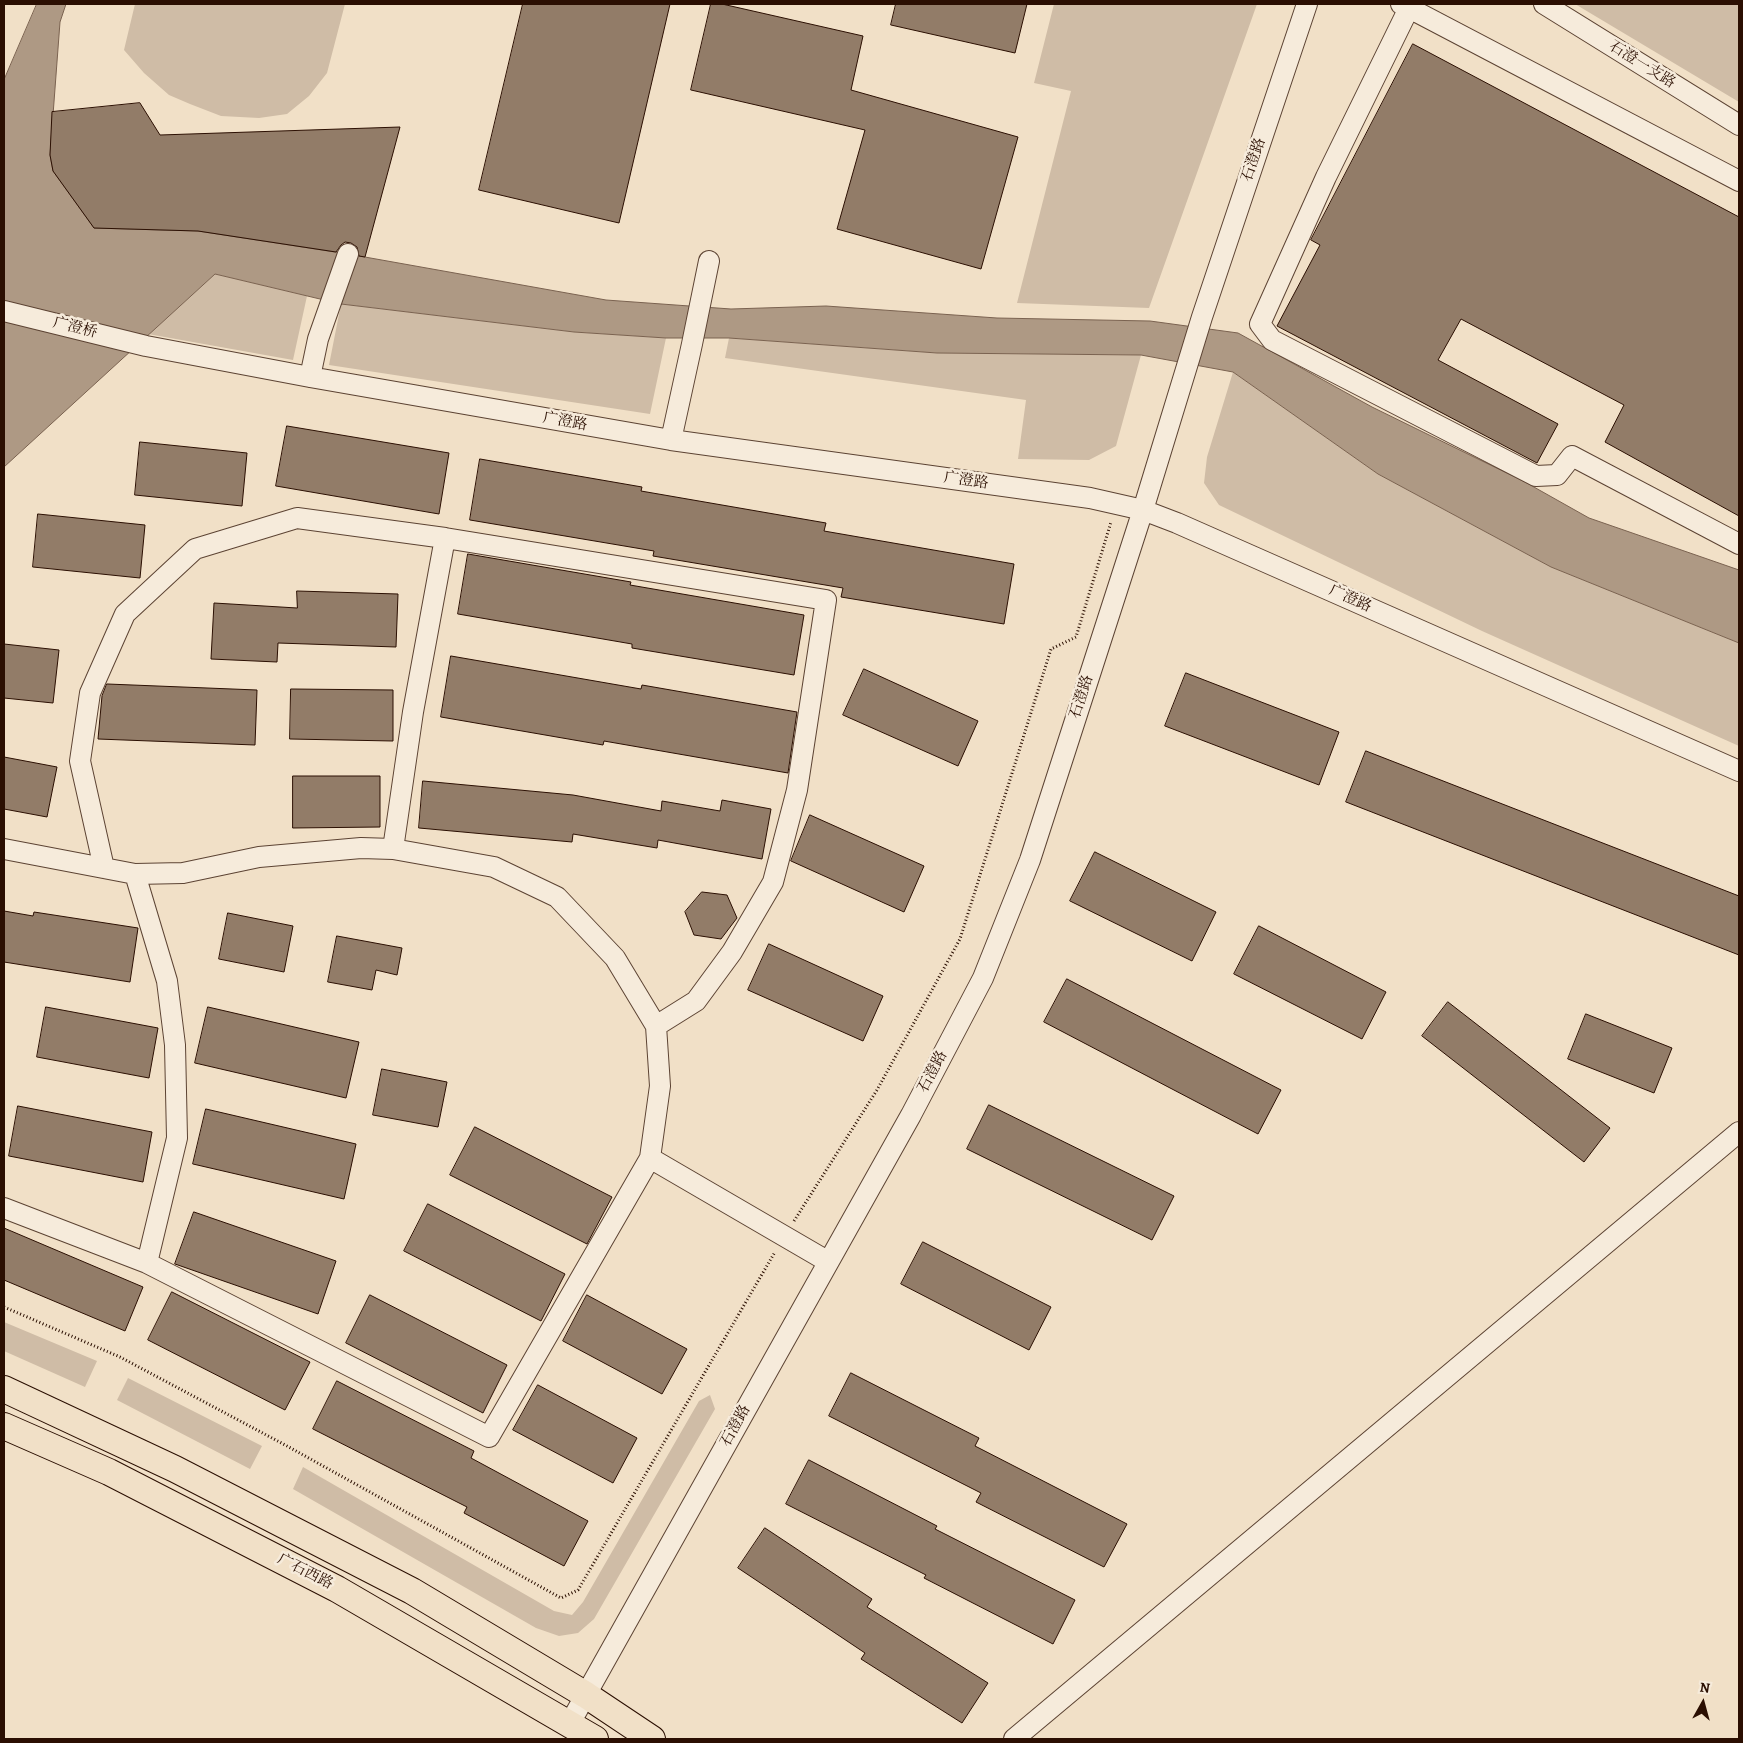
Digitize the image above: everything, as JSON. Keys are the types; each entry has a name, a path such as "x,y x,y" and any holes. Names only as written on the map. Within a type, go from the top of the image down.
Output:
{"main road":[{"path":"4,1389 175,1469 412,1590 586,1695 652,1739"},
{"name":"广石西路","path":"4,1426 110,1472 337,1589 595,1739"}],"street":[{"name":"石澄路","path":"570,1723 910,1115 983,978 1030,860 1143,510 1202,317 1307,4"},
{"name":"石澄一支路","path":"1544,4 1739,126"},
{"path":"1739,181 1405,6 1260,324 1272,340 1536,476 1557,475 1572,456 1739,544"},
{"path":"310,377 318,339 348,254"},
{"path":"671,440 709,261"},
{"name":"广澄桥","path":"4,311 146,346"},
{"name":"广澄路","path":"146,346 310,377 671,440 1090,498 1143,510 1177,523 1739,771"},
{"path":"104,868 80,761 90,693 125,614 195,549 297,518 445,538 826,600 797,790 773,882 732,952 696,1001 656,1026"},
{"path":"393,849 413,712 445,538"},
{"path":"4,849 135,874 183,873 259,857 360,848 393,849 494,867 557,897 615,958 656,1026 660,1086 650,1158 489,1437 147,1263 4,1208"},
{"path":"135,874 167,982 175,1045 177,1138 147,1263"},
{"path":"1014,1739 1739,1132"},
{"path":"650,1158 827,1261"}],"shaded area":[{"path":"37,4 66,4 60,22 50,155 53,171 94,228 198,231 348,254 606,300 731,309 826,306 997,318 1150,321 1238,333 1372,407 1525,482 1589,518 1739,570 1739,643 1551,567 1378,474 1233,372 1141,355 937,353 729,338 666,338 574,332 341,304 215,274 4,467 4,80"},
{"path":"135,4 345,4 327,73 309,96 287,114 259,118 221,116 190,104 169,95 144,73 124,50"},
{"path":"1054,4 1257,4 1149,308 1017,303 1071,91 1034,83"},
{"path":"1575,4 1739,4 1739,102"},
{"path":"215,274 307,296 293,360 148,334"},
{"path":"341,304 574,332 666,338 650,414 329,365"},
{"path":"729,338 937,353 1141,355 1116,446 1089,460 1018,459 1026,400 725,358"},
{"path":"1233,372 1378,474 1551,567 1739,643 1739,746 1482,631 1219,505 1204,483 1207,457"},
{"path":"4,1322 97,1361 85,1387 4,1351"},
{"path":"128,1378 262,1446 250,1469 117,1400"},
{"path":"710,1395 715,1409 594,1619 578,1633 559,1636 536,1628 293,1489 303,1467 554,1611 572,1615 583,1602 699,1401"}],"building":[{"path":"523,4 670,4 619,223 479,190"},
{"path":"711,4 722,4 863,36 851,90 1018,137 981,269 837,229 865,130 691,90"},
{"path":"896,4 1027,4 1015,53 891,25"},
{"path":"1413,44 1739,217 1739,516 1605,442 1624,405 1461,319 1438,360 1558,424 1537,463 1277,326 1320,245 1311,240"},
{"path":"140,103 160,135 400,127 365,257 359,256 357,247 345,242 336,252 198,231 94,228 53,171 50,155 52,112"},
{"path":"287,426 449,453 439,514 276,486"},
{"path":"140,442 247,453 242,506 135,495"},
{"path":"480,459 642,487 641,491 826,523 824,531 1014,564 1004,624 841,597 843,588 653,556 654,551 470,520"},
{"path":"38,514 145,525 140,578 33,567"},
{"path":"468,554 631,582 630,585 804,615 794,675 632,648 632,644 458,614"},
{"path":"297,591 398,594 396,647 278,643 277,662 211,659 214,603 297,608"},
{"path":"4,644 59,650 53,703 4,698"},
{"path":"451,656 641,689 642,685 797,712 788,773 604,741 603,745 441,717"},
{"path":"864,669 978,721 958,766 843,715"},
{"path":"1186,673 1339,732 1319,785 1165,726"},
{"path":"107,684 257,690 255,745 98,739 102,696"},
{"path":"291,689 393,690 393,741 290,739"},
{"path":"1366,751 1739,896 1739,955 1346,802"},
{"path":"4,757 57,767 47,817 4,809"},
{"path":"293,776 380,776 380,827 293,828"},
{"path":"423,781 573,795 661,811 662,801 720,811 722,800 771,809 762,859 658,840 657,848 573,834 572,842 419,828"},
{"path":"810,815 924,866 904,912 791,861"},
{"path":"1095,852 1216,912 1192,961 1070,901"},
{"path":"702,892 727,895 737,918 721,939 694,935 685,912"},
{"path":"4,911 33,916 34,912 138,928 130,982 4,962"},
{"path":"228,913 293,926 284,972 219,959"},
{"path":"1259,926 1386,992 1362,1039 1234,974"},
{"path":"337,936 402,948 397,975 376,970 372,990 328,982"},
{"path":"769,944 883,996 863,1041 748,990"},
{"path":"1067,979 1281,1090 1258,1134 1044,1022"},
{"path":"1448,1002 1610,1128 1584,1162 1422,1036"},
{"path":"46,1007 158,1028 149,1078 37,1057"},
{"path":"208,1007 359,1042 346,1098 195,1063"},
{"path":"1586,1014 1672,1048 1654,1093 1568,1059"},
{"path":"382,1069 447,1082 438,1127 373,1115"},
{"path":"989,1105 1174,1196 1152,1240 967,1149"},
{"path":"18,1106 152,1132 143,1182 9,1156"},
{"path":"206,1109 356,1144 344,1199 193,1164"},
{"path":"475,1127 612,1197 587,1244 450,1175"},
{"path":"428,1204 565,1274 541,1321 404,1251"},
{"path":"194,1212 336,1261 318,1314 175,1264"},
{"path":"4,1228 143,1287 125,1331 4,1280"},
{"path":"923,1242 1051,1307 1029,1350 901,1284"},
{"path":"172,1292 310,1362 285,1410 148,1340"},
{"path":"370,1295 507,1365 483,1413 346,1343"},
{"path":"587,1295 687,1349 662,1394 563,1341"},
{"path":"851,1373 979,1438 975,1446 1127,1524 1104,1567 976,1502 981,1493 829,1416"},
{"path":"337,1381 474,1451 471,1458 588,1521 564,1566 464,1513 467,1507 313,1429"},
{"path":"538,1385 637,1438 613,1483 513,1430"},
{"path":"809,1460 937,1526 935,1529 1075,1600 1053,1644 924,1578 926,1575 786,1504"},
{"path":"765,1528 872,1599 867,1607 988,1683 962,1723 861,1659 865,1653 738,1568"}]}
